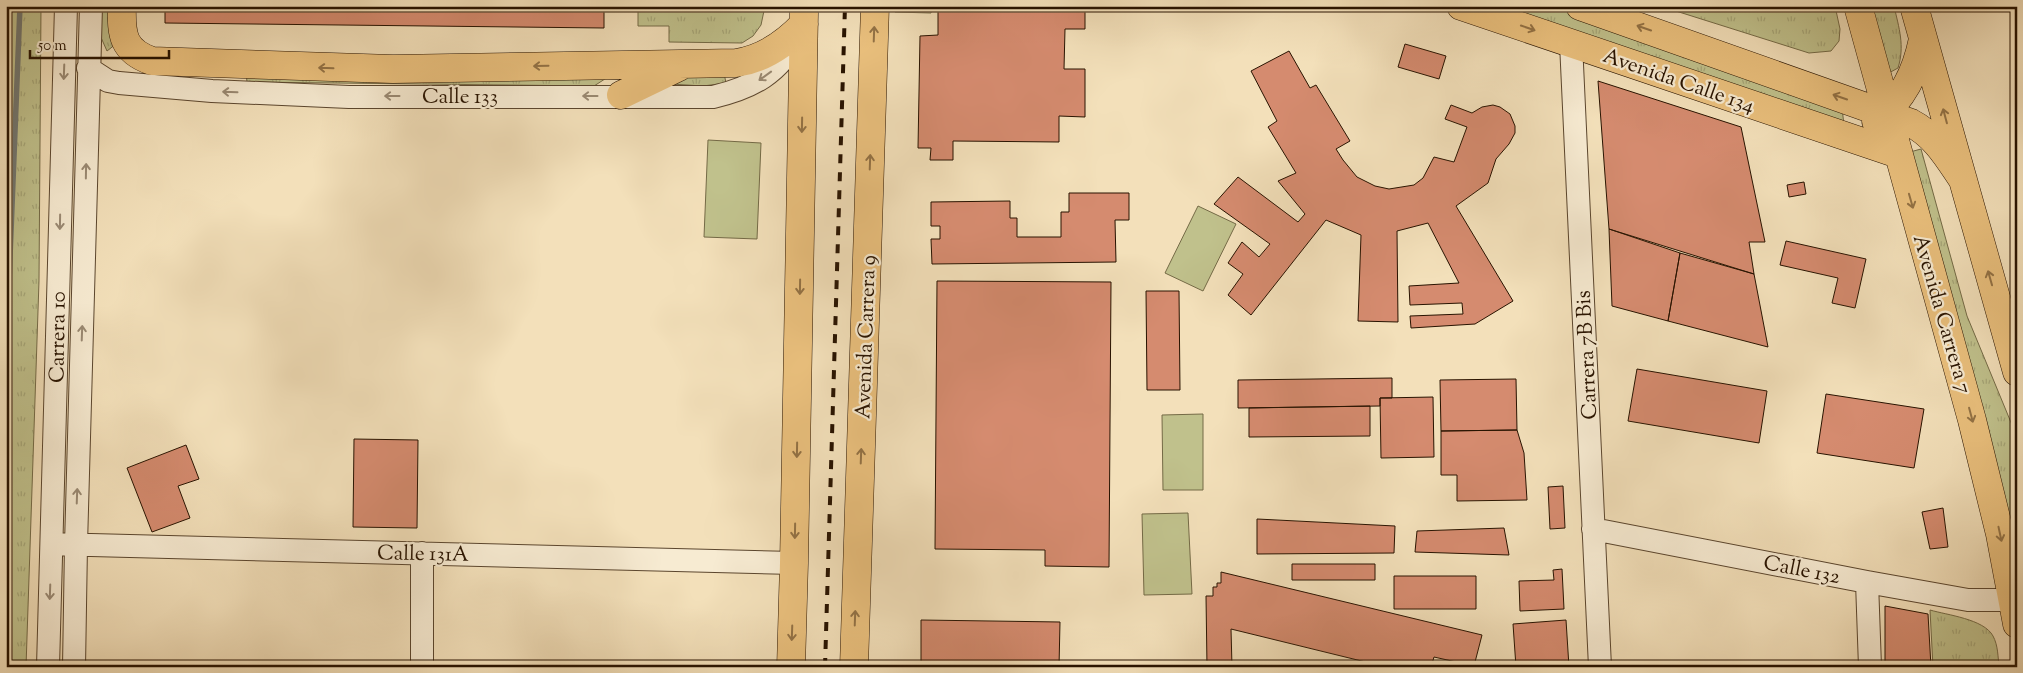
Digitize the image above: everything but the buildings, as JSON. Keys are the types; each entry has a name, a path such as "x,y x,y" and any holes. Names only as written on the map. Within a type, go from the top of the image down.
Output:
{"main road":[{"path":"122,6 122,32 131,51 152,61 384,69 736,63 750,61 762,56 788,40 804,15"},
{"name":"Avenida Carrera 9","path":"854,667 875,6"},
{"name":"Avenida Calle 134","path":"1461,6 1898,154"},
{"name":"Avenida Calle 134","path":"1580,6 1610,12 1886,112 1911,123 1930,135 1941,147 1962,180"},
{"name":"Avenida Carrera 7","path":"1858,6 1972,420 2000,534 2014,612"},
{"path":"1914,6 2017,372"},
{"path":"791,667 804,15"},
{"path":"1853,138 1886,112 1906,89 1917,65 1923,38"},
{"path":"621,95 684,64"}],"street":[{"name":"Carrera 10","path":"48,667 66,6"},
{"name":"Carrera 10","path":"74,667 91,6"},
{"name":"Calle 133","path":"88,68 108,81 124,84 212,91 348,97 621,95 713,97 737,92 748,87 777,66 793,46 804,15"},
{"name":"Carrera 7B Bis","path":"1571,43 1600,667"},
{"name":"Calle 132","path":"1593,529 1968,600 2014,612"},
{"name":"Calle 131A","path":"52,544 794,563"},
{"path":"422,553 422,667"},
{"path":"1867,582 1870,667"}],"green space":[{"path":"6,6 41,6 39,281 26,667 6,667"},
{"path":"100,6 111,6 116,44 107,51 99,33"},
{"path":"638,6 765,6 761,25 753,36 742,43 669,42 669,26 638,26"},
{"path":"895,6 932,6 931,13 895,12"},
{"path":"1495,6 1560,6 1842,108 1844,125"},
{"path":"1660,6 1835,6 1840,29 1839,41 1831,51 1809,53"},
{"path":"1869,6 1894,6 1898,22 1901,52 1898,68 1887,74"},
{"path":"246,72 608,77 594,86 247,82"},
{"path":"699,72 724,73 726,83 703,86 671,84"},
{"path":"708,140 761,143 757,239 704,237"},
{"path":"1921,149 1967,316 2017,437 2017,575 1910,152"},
{"path":"1198,206 1236,224 1203,291 1165,273"},
{"path":"1203,414 1203,490 1163,490 1162,415"},
{"path":"1188,513 1192,594 1144,595 1142,514"},
{"path":"1930,610 1982,625 1993,636 1996,643 1999,667 1933,667"}],"waterway":[{"path":"6,305 9,282 20,6"}],"railway":[{"path":"825,667 845,6"}]}
